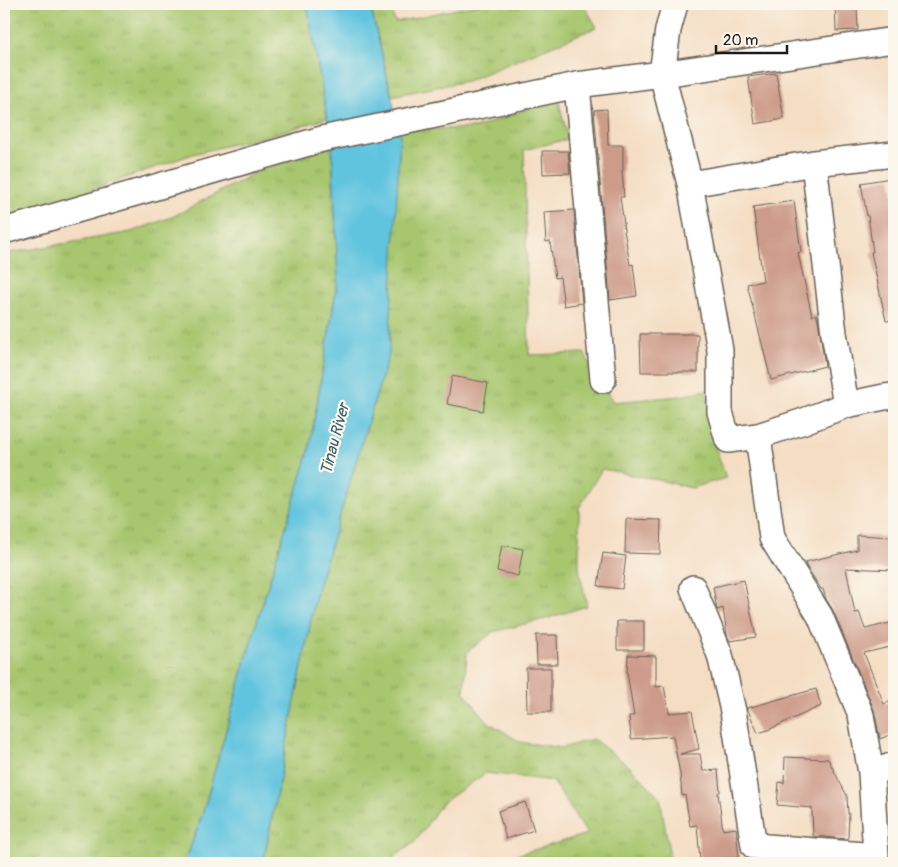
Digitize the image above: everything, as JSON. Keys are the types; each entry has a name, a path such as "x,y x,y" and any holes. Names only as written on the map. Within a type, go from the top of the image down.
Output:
{"street":[{"path":"675,4 668,30 662,74 690,184 720,350 720,412 728,440 758,436 846,405 894,396"},
{"path":"4,231 322,140 402,122 577,85 894,40"},
{"path":"577,85 603,380"},
{"path":"690,184 814,163 894,154"},
{"path":"814,163 834,333 846,405"},
{"path":"694,588 720,656 734,711 754,846 875,860 871,773 861,715 820,616 772,538 758,436"},
{"path":"871,773 894,765"}],"green space":[{"path":"4,4 307,4 327,118 289,130 193,154 52,204 4,217"},
{"path":"370,4 390,4 395,22 480,4 583,4 597,27 467,81 392,96"},
{"path":"558,98 568,139 524,150 529,355 584,353 613,402 680,396 706,390 715,446 726,478 692,488 602,469 579,508 579,569 587,606 493,632 467,652 464,692 488,722 520,742 562,748 593,739 630,767 660,797 671,863 490,863 587,834 553,781 486,773 442,803 415,842 386,863 263,863 317,590 389,354 399,130 475,128"},
{"path":"332,146 338,279 309,451 253,635 203,812 185,863 4,863 4,254 131,232 174,216 260,170"}],"water":[{"name":"Tinau River","path":"307,4 370,4 400,133 389,354 317,590 263,863 185,863 203,812 253,635 309,451 338,279 332,146"}],"building":[{"path":"835,4 857,4 858,30 836,31"},
{"path":"776,73 784,119 755,124 748,77"},
{"path":"607,109 608,145 623,145 624,197 620,197 630,265 633,264 637,296 610,300 594,110"},
{"path":"542,151 568,151 570,173 543,174"},
{"path":"891,178 894,195 894,320 886,321 871,252 873,252 868,216 861,183"},
{"path":"794,201 801,252 798,253 812,316 816,314 818,320 825,366 771,380 747,284 763,281 753,207"},
{"path":"574,210 582,303 564,306 560,277 555,278 550,241 546,242 544,212"},
{"path":"640,334 698,334 698,372 641,372"},
{"path":"452,376 488,383 483,411 447,404"},
{"path":"626,519 661,520 660,554 625,553"},
{"path":"857,535 894,537 894,570 846,568 855,613 859,612 865,629 894,622 894,646 864,653 884,704 894,700 894,733 880,739 874,710 833,610 826,599 823,589 821,589 805,562 857,550"},
{"path":"502,545 523,549 518,576 497,571"},
{"path":"603,553 626,556 622,589 598,586"},
{"path":"744,580 756,637 730,641 727,635 723,608 717,610 713,587"},
{"path":"617,621 644,621 644,650 617,650"},
{"path":"536,635 557,635 558,664 537,664"},
{"path":"628,655 656,656 656,687 664,686 669,713 692,711 699,749 680,754 700,754 703,771 718,770 720,792 718,793 723,830 736,828 739,857 700,860 697,825 690,826 685,795 682,796 673,736 631,739 629,716 634,716 627,672"},
{"path":"526,668 551,668 551,712 527,712"},
{"path":"816,689 821,706 758,733 747,708"},
{"path":"785,757 828,759 847,796 849,813 848,839 813,836 812,808 777,805 779,782 784,783"},
{"path":"525,802 534,830 506,839 498,811"}]}
